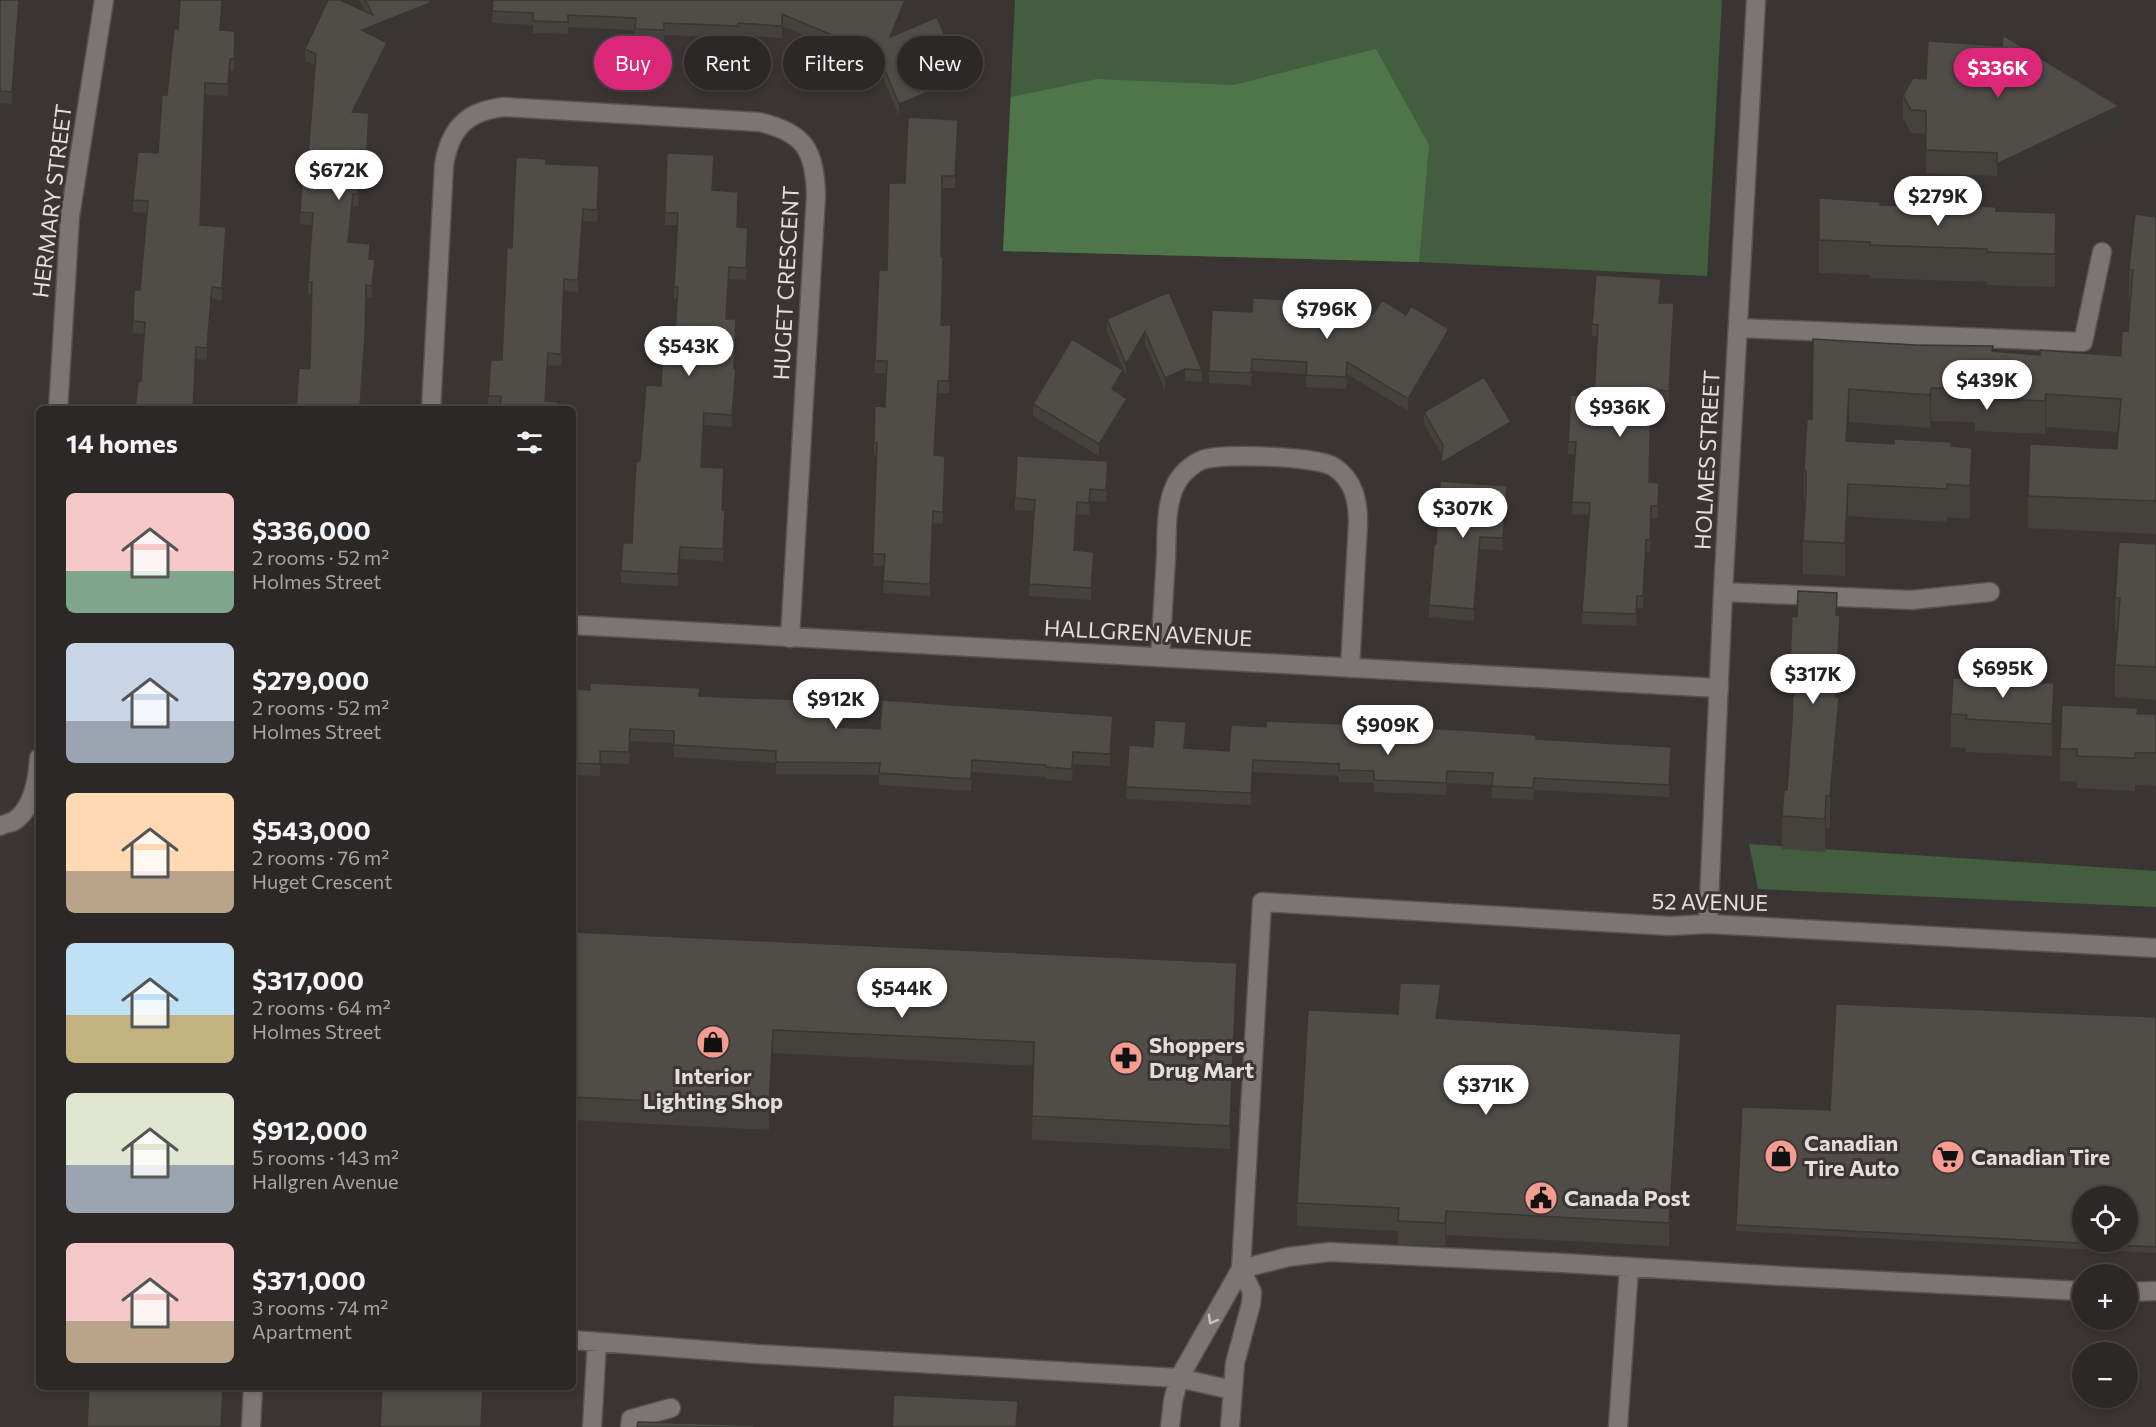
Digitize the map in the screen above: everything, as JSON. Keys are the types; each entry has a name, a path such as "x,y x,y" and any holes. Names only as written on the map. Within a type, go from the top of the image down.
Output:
{"street":[{"name":"HERMARY STREET","path":"58,406 70,216 104,0"},
{"name":"HOLMES STREET","path":"1708,924 1756,0"},
{"name":"HUGET CRESCENT","path":"431,406 446,150 462,123 474,114 486,109 504,107 759,122 780,127 794,134 805,147 812,163 816,195 790,638"},
{"path":"1738,328 2084,342 2102,252"},
{"path":"1160,657 1168,517 1172,493 1183,474 1200,460 1219,456 1306,459 1329,464 1336,468 1352,486 1357,500 1358,523 1350,668"},
{"path":"1724,592 1911,600 1990,592"},
{"name":"HALLGREN AVENUE","path":"576,626 1719,688"},
{"path":"7,823 23,812 36,784"},
{"name":"52 AVENUE","path":"1241,1269 1262,902 1670,926 1708,924 2156,948"},
{"path":"1170,1427 1179,1378 1241,1269 1288,1257 1329,1252 2072,1291"},
{"path":"1618,1427 1629,1267"},
{"path":"1230,1427 1235,1363 1251,1304 1252,1292 1241,1269"},
{"path":"2138,1292 2156,1292"},
{"path":"576,1340 757,1354 1179,1378 1233,1390"},
{"path":"592,1427 597,1342"},
{"path":"251,1427 253,1390"},
{"path":"630,1427 632,1419 671,1408"}],"green space":[{"path":"1015,0 1722,0 1707,276 1419,262 1003,251"},
{"path":"1376,49 1429,145 1419,262 1003,251 1011,97 1097,79 1234,85"},
{"path":"1749,844 2156,871 2156,907 1758,889"}],"building":[{"path":"0,0 19,0 12,92 0,91"},
{"path":"180,0 222,0 220,30 235,31 234,59 230,59 228,84 205,83 200,225 226,227 222,288 212,287 207,348 196,347 193,406 135,406 138,381 141,381 145,322 133,321 134,290 140,290 148,201 133,200 138,152 158,153 162,95 167,95 174,29 178,29"},
{"path":"328,0 340,0 373,15 365,0 429,0 430,3 362,30 387,43 352,112 369,113 367,150 360,150 358,194 353,194 348,242 370,244 369,259 375,259 372,286 366,285 360,406 296,406 299,368 310,369 312,282 308,282 313,213 300,212 304,156 308,156 316,54 305,49"},
{"path":"493,0 905,0 890,37 937,17 945,36 897,36 897,90 933,90 899,104 885,71 885,36 835,36 782,14 782,26 738,23 738,26 664,23 664,30 635,29 636,18 568,15 568,22 533,21 533,13 492,11"},
{"path":"2003,35 2119,106 1997,164 1997,153 1926,150 1926,111 1911,110 1903,95 1913,78 1926,79 1928,41 2002,46"},
{"path":"908,117 958,120 955,176 942,176 941,325 951,325 949,381 938,381 934,455 945,456 943,512 933,511 930,584 883,581 885,554 873,554 877,443 874,443 875,406 885,407 887,361 875,361 879,270 887,270 889,183 905,183"},
{"path":"667,153 714,155 712,190 738,192 737,227 748,228 746,268 729,267 726,319 736,319 734,369 736,369 732,415 704,413 701,467 724,468 723,549 680,547 678,574 621,571 623,543 632,543 636,461 640,461 646,385 661,386 664,332 675,332 678,287 674,287 678,213 665,213"},
{"path":"516,157 546,159 546,164 599,166 597,210 583,209 578,280 564,279 561,354 548,353 545,401 558,402 558,406 500,406 501,396 488,396 491,360 502,360 507,247 512,248"},
{"path":"1819,198 1880,202 1880,205 1934,207 1934,204 1996,207 1996,211 2056,213 2055,254 1987,252 1987,249 1870,245 1870,242 1819,240"},
{"path":"2135,214 2156,217 2156,501 2028,496 2030,444 2117,449 2121,399 2046,394 2045,401 1975,398 1975,389 1931,388 1930,395 1849,389 1846,441 1894,444 1894,439 1951,442 1951,446 1972,448 1970,486 1947,484 1947,489 1848,484 1845,543 1803,541 1807,419 1812,419 1813,339 1914,345 1993,346 1992,351 2040,355 2040,350 2121,356 2122,331 2128,331 2133,270 2129,269"},
{"path":"1596,275 1661,279 1659,303 1674,303 1669,391 1651,390 1649,482 1659,483 1658,506 1651,506 1650,540 1646,540 1643,596 1637,596 1636,614 1582,612 1590,503 1572,502 1576,442 1568,442 1571,395 1594,396 1598,325 1592,324"},
{"path":"1169,292 1202,370 1185,369 1165,378 1145,332 1126,364 1107,319"},
{"path":"1290,295 1321,297 1320,311 1373,314 1382,300 1406,315 1411,306 1449,329 1408,399 1347,362 1346,377 1306,375 1307,362 1252,359 1251,373 1209,371 1212,310 1252,312 1253,298 1289,300"},
{"path":"1072,339 1123,370 1112,389 1127,399 1099,444 1033,404"},
{"path":"1484,377 1511,422 1441,463 1443,445 1424,412"},
{"path":"1017,456 1108,461 1106,490 1090,489 1089,503 1077,502 1074,550 1094,552 1091,588 1029,584 1035,500 1015,498"},
{"path":"1440,481 1507,486 1503,538 1480,537 1474,609 1429,605"},
{"path":"2119,542 2156,544 2156,667 2115,665 2120,598 2115,598"},
{"path":"1798,591 1837,593 1836,615 1840,615 1836,697 1839,697 1830,796 1826,796 1825,819 1782,816 1784,790 1787,790 1792,722 1794,661 1790,661 1792,616 1797,617"},
{"path":"1971,674 2032,677 2032,682 2054,683 2052,724 1966,719 1967,715 1951,714 1953,678 1970,679"},
{"path":"590,683 700,688 699,696 835,701 834,727 880,729 882,700 1113,716 1110,754 1073,752 1072,769 972,760 971,779 879,773 880,763 776,762 776,751 674,745 674,731 630,729 629,752 600,751 600,764 576,763 576,689 590,690"},
{"path":"2062,705 2138,708 2137,714 2156,714 2156,753 2135,753 2135,758 2077,756 2077,749 2060,749"},
{"path":"1155,720 1186,722 1184,748 1229,751 1231,725 1266,727 1266,721 1341,724 1341,720 1536,735 1536,739 1671,747 1669,785 1534,778 1533,788 1492,786 1493,773 1447,771 1446,783 1374,780 1374,771 1339,770 1339,764 1253,760 1251,793 1126,787 1129,745 1153,747"},
{"path":"576,932 1237,963 1230,1126 1032,1116 1034,1042 773,1030 769,1107 576,1097"},
{"path":"1400,983 1441,984 1436,1018 1681,1034 1669,1223 1446,1211 1445,1223 1398,1221 1399,1208 1297,1203 1308,1010 1398,1014"},
{"name":"Canadian Tire","path":"1836,1004 2156,1017 2156,1247 2138,1246 2138,1186 2072,1186 2072,1243 1736,1225 1742,1107 1830,1110"},
{"path":"89,1390 223,1390 221,1427 87,1427"},
{"path":"382,1390 483,1390 481,1427 380,1427"},
{"path":"894,1395 1018,1401 1016,1427 892,1427"},
{"path":"638,1422 754,1425 754,1427 637,1427"}],"place":[{"name":"Interior Lighting Shop","path":"713,1042"},
{"name":"Shoppers Drug Mart","path":"1126,1058"},
{"name":"Canadian Tire Auto","path":"1781,1156"},
{"name":"Canadian Tire","path":"1948,1157"},
{"name":"Canada Post","path":"1541,1198"}]}
